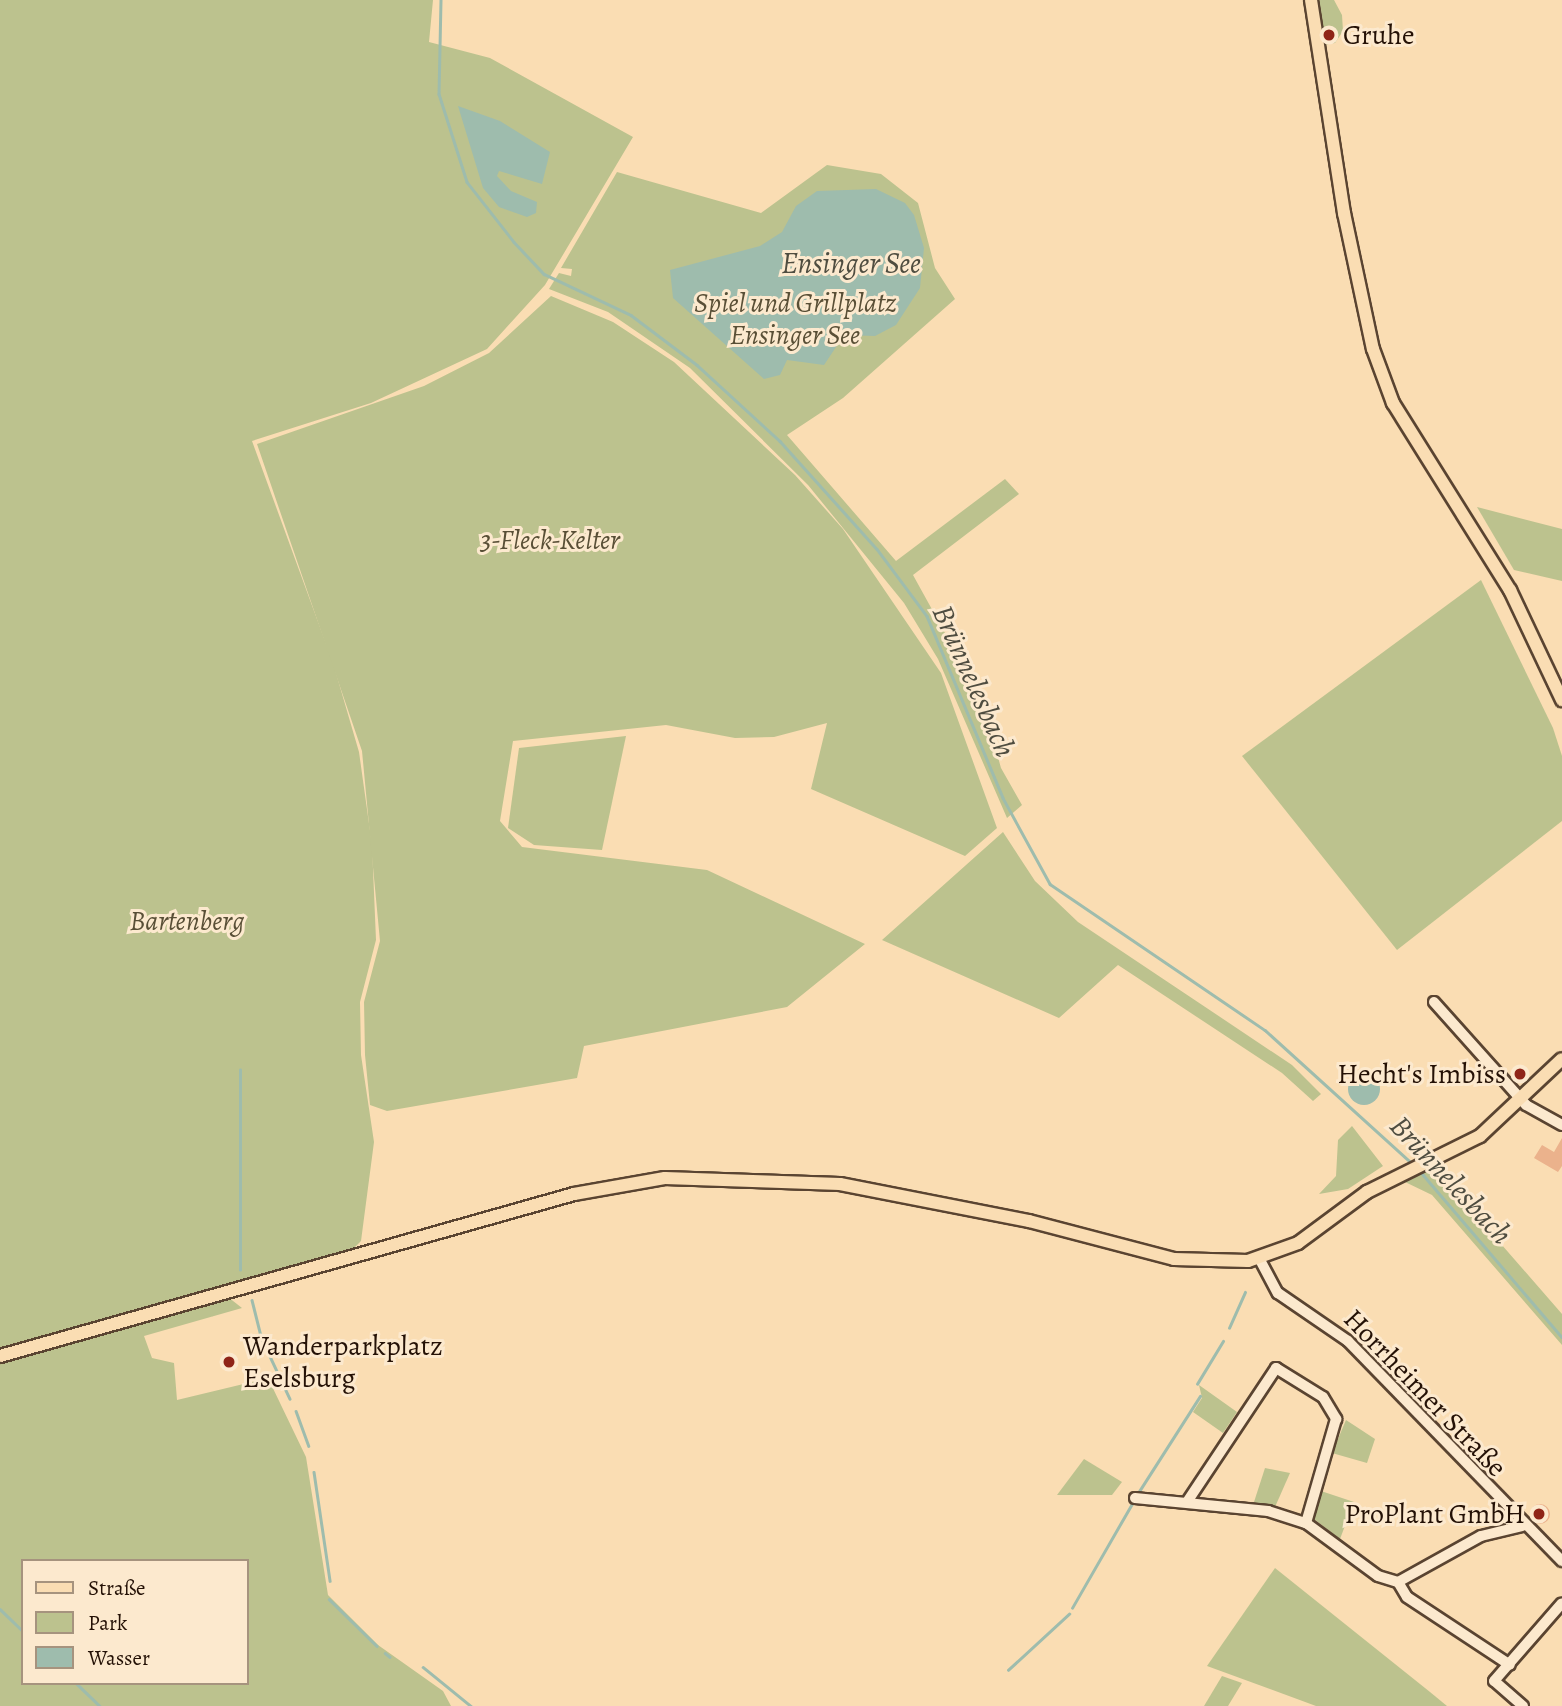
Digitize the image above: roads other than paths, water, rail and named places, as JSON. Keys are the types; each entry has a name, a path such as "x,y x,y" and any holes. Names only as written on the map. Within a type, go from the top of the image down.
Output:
{"main road":[{"path":"1311,0 1344,213 1373,349 1393,403 1510,590 1555,678 1562,700"},
{"path":"0,1356 640,1180 788,1178 1029,1221 1186,1261 1259,1258 1304,1239 1367,1192 1480,1136 1522,1101 1562,1059"}],"street":[{"path":"1434,1002 1522,1101 1562,1125"},
{"name":"Horrheimer Straße","path":"1259,1258 1278,1293 1348,1341 1522,1526 1562,1561"},
{"path":"1187,1502 1276,1368 1323,1397 1336,1419 1306,1523"},
{"path":"1135,1498 1256,1508 1306,1523 1378,1576 1398,1582 1408,1597 1510,1665"},
{"path":"1398,1582 1480,1536 1522,1526"},
{"path":"1523,1706 1494,1681 1562,1603"}],"water":[{"path":"458,106 500,121 550,152 542,184 499,171 497,176 511,191 537,202 536,213 527,217 499,207 483,188"},
{"name":"Ensinger See","path":"876,189 905,203 914,215 924,248 920,288 896,325 875,336 844,335 824,365 787,360 780,375 764,379 673,298 670,270 760,246 782,232 796,206 817,191"},
{"path":"1364,1073 1375,1078 1380,1089 1375,1100 1364,1105 1353,1100 1348,1089 1353,1078"}],"waterway":[{"name":"Brünnelesbach","path":"441,0 439,94 467,182 514,242 544,274 631,315 697,365 780,441 877,549 927,616 1003,798 1050,884 1265,1030 1413,1164"},
{"path":"240,1070 240,1270"},
{"name":"Brünnelesbach","path":"1420,1171 1562,1337"},
{"path":"1229,1328 1245,1292"},
{"path":"252,1300 261,1337 290,1399"},
{"path":"1197,1384 1223,1341"},
{"path":"1138,1493 1200,1396"},
{"path":"296,1411 309,1446"},
{"path":"314,1472 330,1581"},
{"path":"1072,1608 1133,1502"},
{"path":"329,1599 377,1646"},
{"path":"0,1609 21,1629"},
{"path":"1008,1670 1069,1614"},
{"path":"385,1653 390,1657"},
{"path":"423,1667 471,1706"},
{"path":"78,1685 100,1706"}],"place":[{"name":"Gruhe","path":"1329,35"},
{"name":"Hecht's Imbiss","path":"1520,1074"},
{"name":"Wanderparkplatz Eselsburg","path":"229,1362"},
{"name":"ProPlant GmbH","path":"1539,1514"}],"park label":[{"name":"Spiel und Grillplatz Ensinger See","path":"795,319"},
{"name":"3-Fleck-Kelter","path":"550,540"},
{"name":"Bartenberg","path":"187,921"}]}
